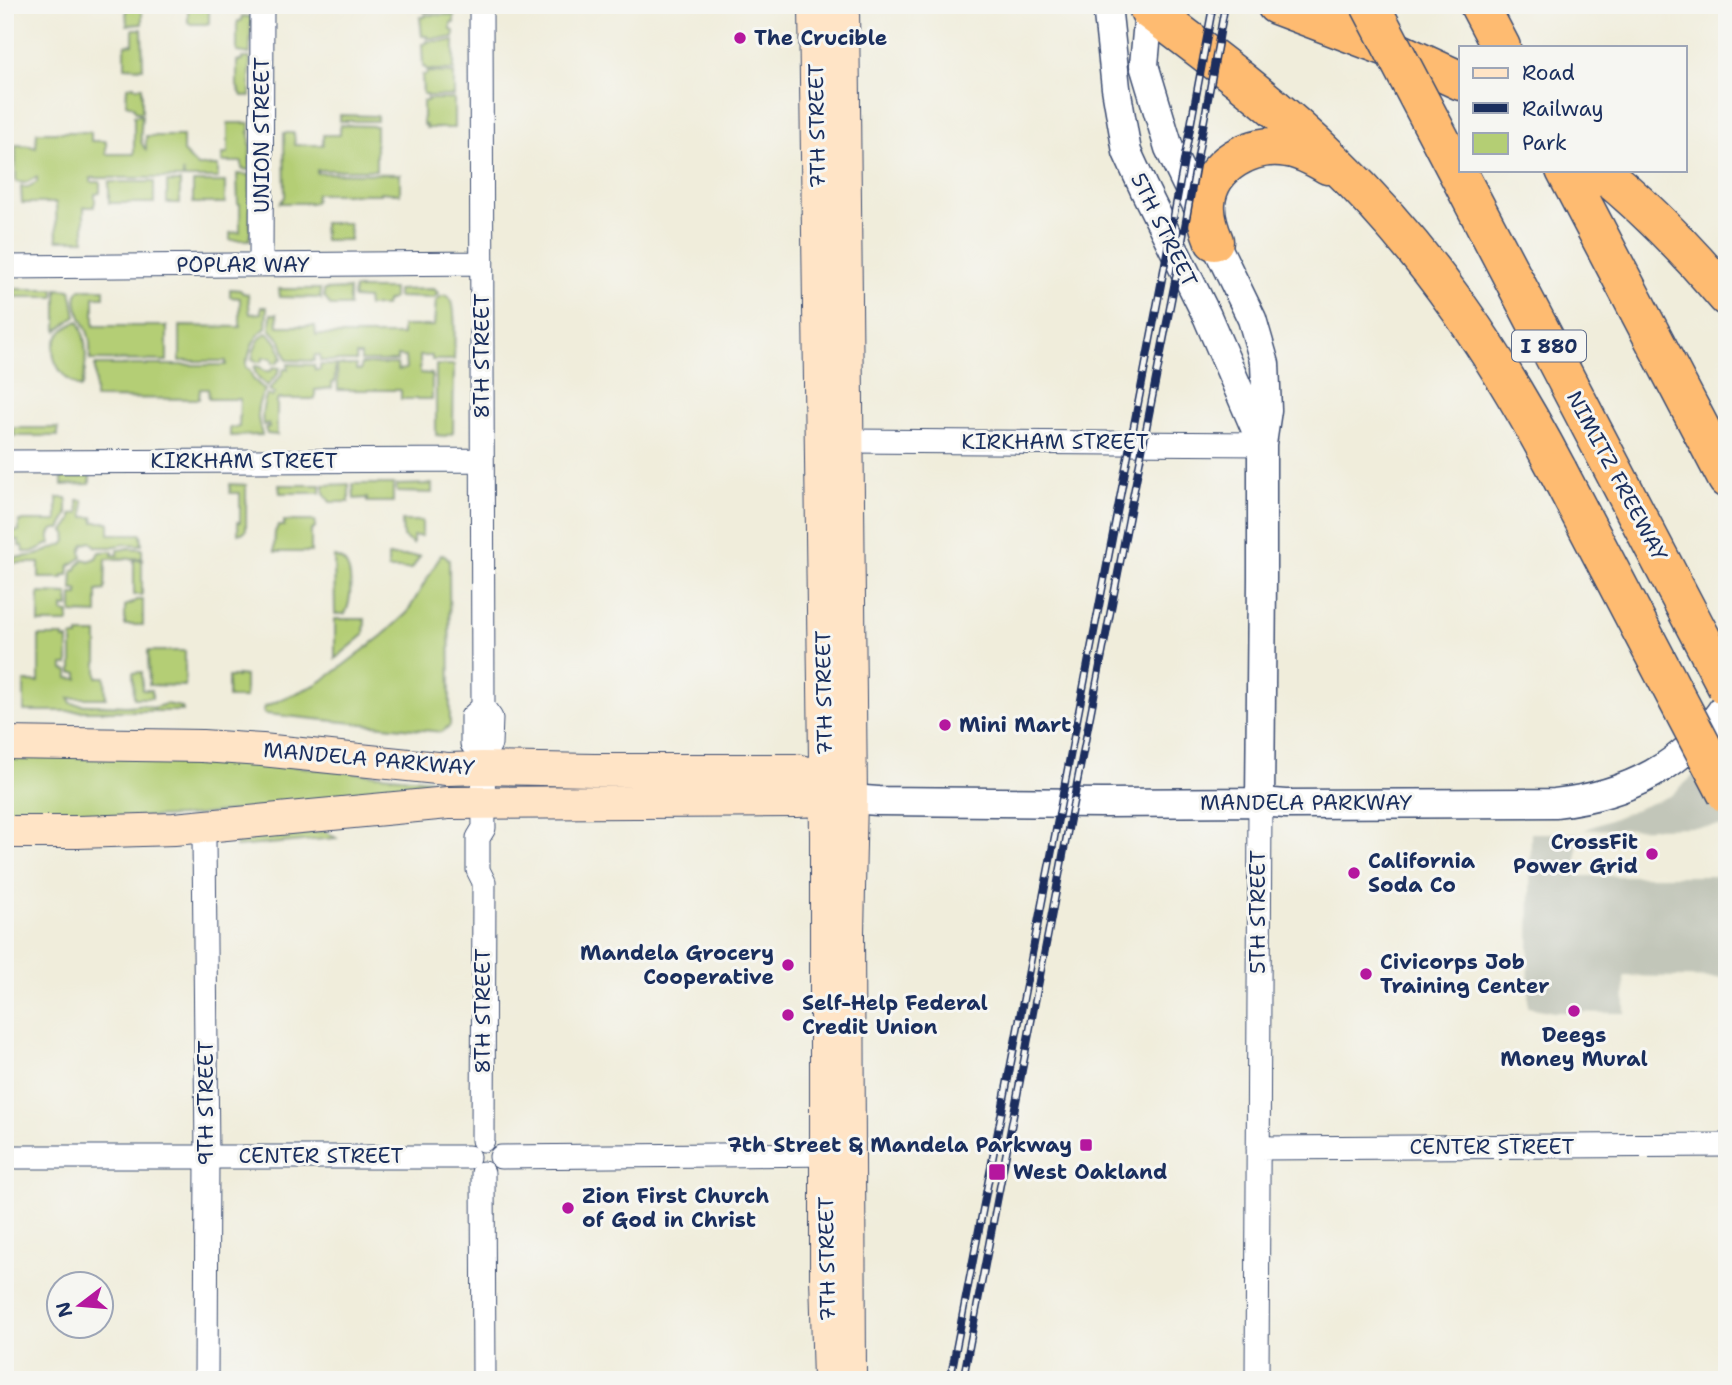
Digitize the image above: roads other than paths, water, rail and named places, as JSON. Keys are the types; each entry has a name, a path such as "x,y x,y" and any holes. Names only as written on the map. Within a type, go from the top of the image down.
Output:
{"highway":[{"path":"1276,5 1387,47 1459,79"},
{"name":"NIMITZ FREEWAY","path":"1370,5 1727,687"},
{"path":"1479,5 1500,46"},
{"path":"1146,7 1213,58 1336,163 1423,259 1448,291 1507,379 1541,438 1727,794"},
{"path":"1214,241 1206,202 1214,177 1228,163 1262,148 1286,147 1298,150 1331,167 1376,206"},
{"path":"1566,172 1727,479"},
{"path":"1601,172 1647,211 1727,297"}],"main road":[{"name":"7TH STREET","path":"815,5 834,794 848,933 826,1316 829,1380"},
{"name":"7TH STREET","path":"834,794 847,441 843,5"},
{"name":"MANDELA PARKWAY","path":"5,743 202,746 447,769 483,762 594,770 796,770 811,774 834,794"},
{"name":"MANDELA PARKWAY","path":"5,832 169,829 448,803 484,815 834,794"},
{"name":"7TH STREET","path":"837,1154 850,1380"}],"street":[{"name":"UNION STREET","path":"261,265 262,5"},
{"name":"8TH STREET","path":"481,5 483,707 472,717 472,744 483,762 484,815 490,838 491,871 484,882 478,1157 484,1380"},
{"name":"5TH STREET","path":"1107,5 1116,88 1127,152 1207,316 1262,444"},
{"name":"5TH STREET","path":"1146,7 1144,65 1169,148 1252,319 1265,364 1267,410 1262,444 1259,802 1257,1380"},
{"name":"POPLAR WAY","path":"5,267 481,263"},
{"name":"KIRKHAM STREET","path":"847,441 1262,444"},
{"name":"KIRKHAM STREET","path":"5,462 482,460"},
{"name":"MANDELA PARKWAY","path":"834,794 878,801 1555,803 1584,800 1610,793 1677,759 1727,703"},
{"name":"9TH STREET","path":"203,826 207,1156 206,1380"},
{"name":"CENTER STREET","path":"1258,1148 1727,1145"},
{"path":"478,1157 493,1171 501,1157 837,1154"},
{"name":"CENTER STREET","path":"5,1157 478,1157"}],"railway":[{"path":"950,1380 1213,5"},
{"path":"963,1380 1176,276 1225,5"}],"place":[{"name":"The Crucible","path":"740,38"},
{"name":"Mini Mart","path":"945,725"},
{"name":"CrossFit Power Grid","path":"1652,854"},
{"name":"California Soda Co","path":"1354,873"},
{"name":"Mandela Grocery Cooperative","path":"788,965"},
{"name":"Civicorps Job Training Center","path":"1366,974"},
{"name":"Deegs Money Mural","path":"1574,1011"},
{"name":"Self-Help Federal Credit Union","path":"788,1015"},
{"name":"7th Street & Mandela Parkway","path":"1086,1145"},
{"name":"West Oakland","path":"997,1172"},
{"name":"Zion First Church of God in Christ","path":"568,1208"}]}
